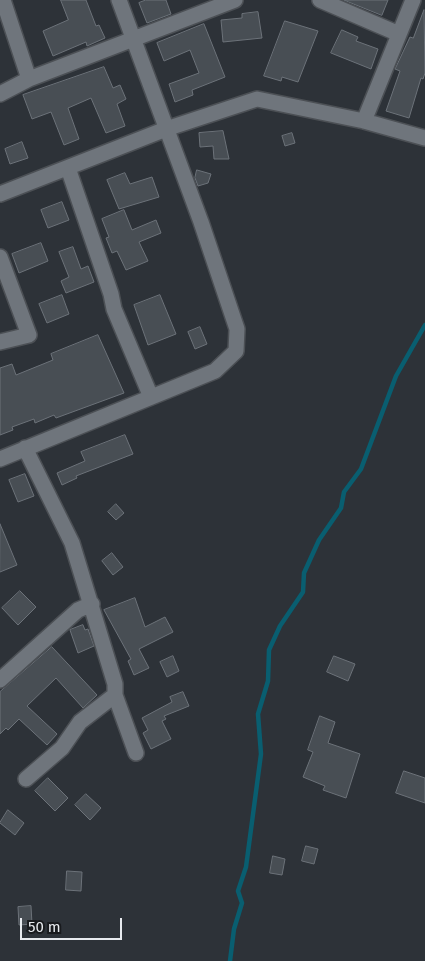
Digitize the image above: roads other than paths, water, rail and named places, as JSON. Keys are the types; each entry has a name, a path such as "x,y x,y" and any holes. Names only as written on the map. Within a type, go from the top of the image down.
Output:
{"street":[{"path":"3,0 29,78"},
{"path":"0,459 215,371 236,351 237,329 201,222 119,0"},
{"path":"0,94 29,78 134,40 235,0"},
{"path":"320,0 399,34"},
{"path":"364,121 413,0"},
{"path":"0,194 166,129 257,99 364,121 425,138"},
{"path":"68,168 112,294 114,309 151,397"},
{"path":"0,257 29,335 0,342"},
{"path":"25,448 72,543 115,684 115,695 136,753"},
{"path":"0,680 78,610 92,604"},
{"path":"26,779 62,748 80,722 115,695"}],"waterway":[{"path":"230,961 234,929 242,903 238,891 246,867 261,754 258,714 268,681 269,650 280,626 303,592 304,573 319,540 341,508 344,492 361,469 396,376 425,325"}]}
